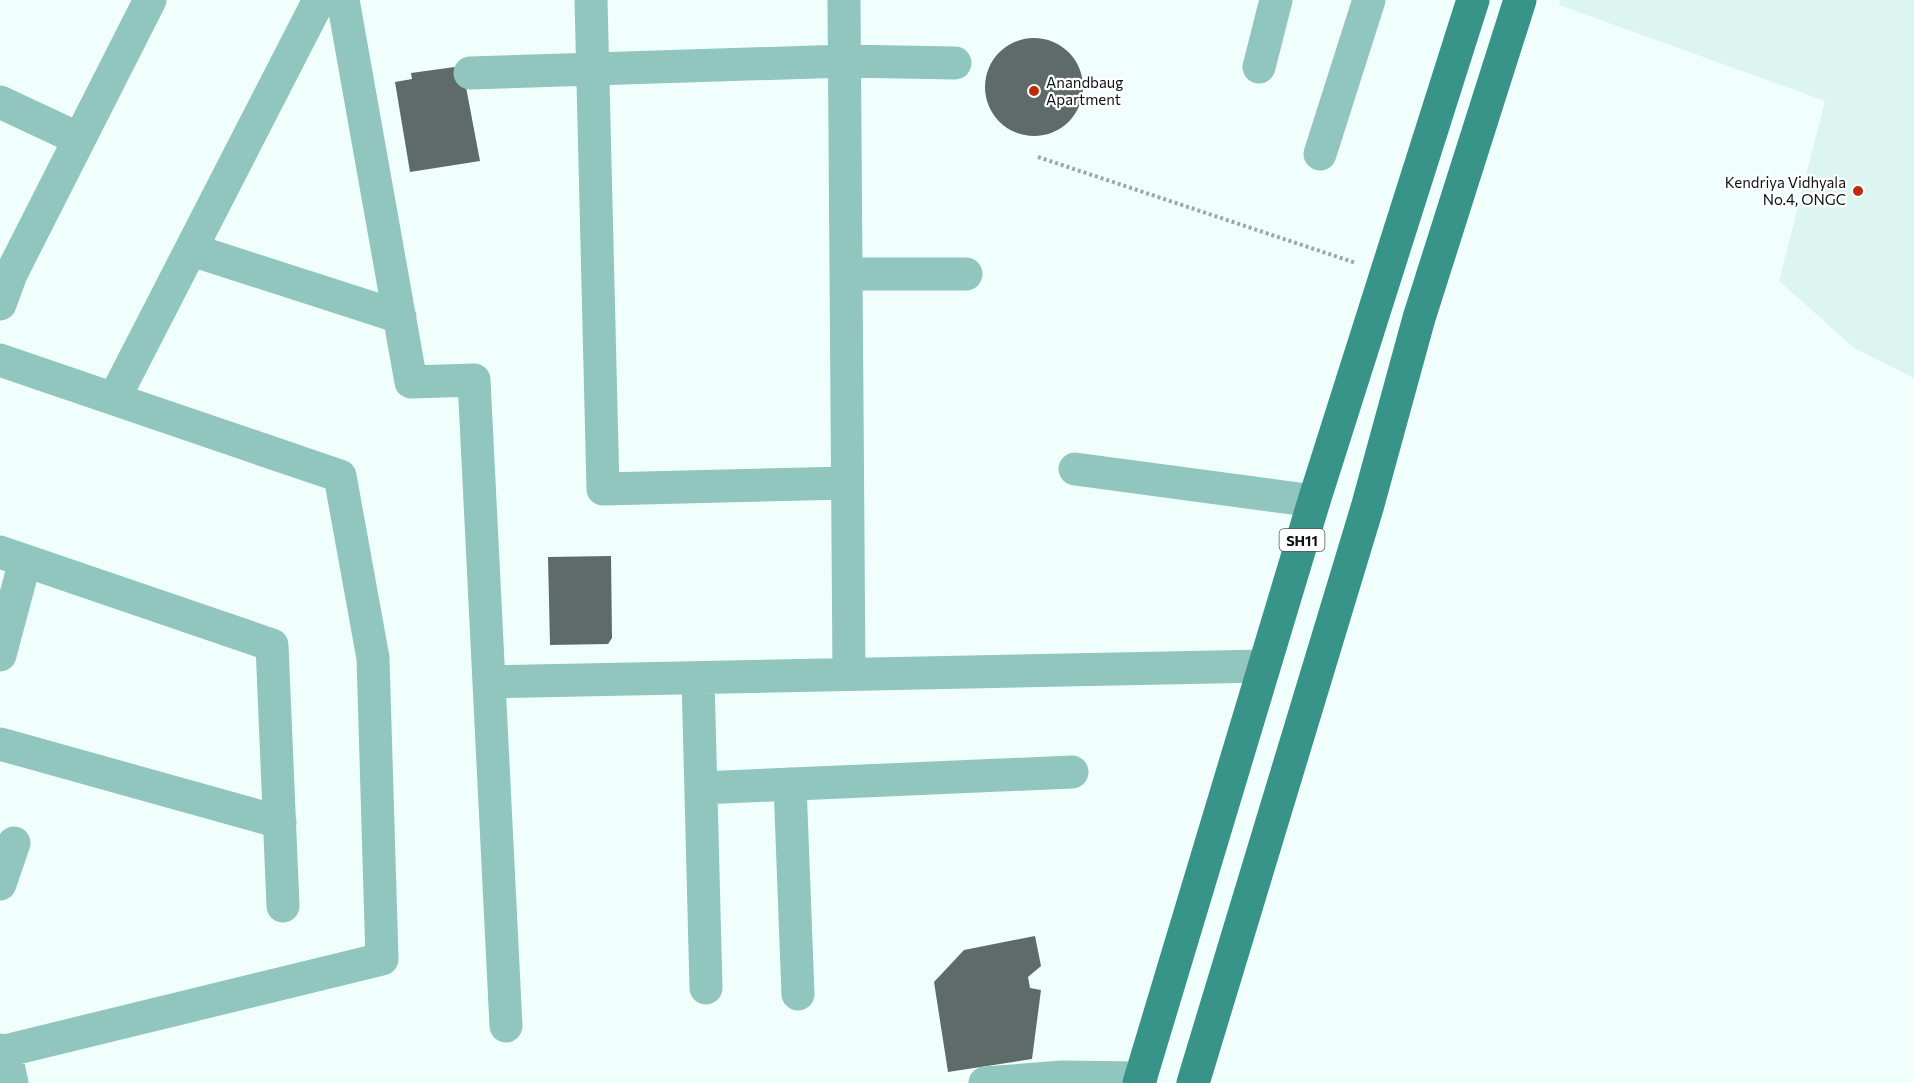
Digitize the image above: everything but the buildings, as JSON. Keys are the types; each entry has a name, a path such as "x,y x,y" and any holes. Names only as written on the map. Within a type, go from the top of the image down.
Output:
{"main road":[{"name":"SH11","path":"1140,1080 1314,501 1473,0"},
{"path":"1193,1083 1367,508 1419,318 1520,0"}],"street":[{"path":"114,399 319,0"},
{"path":"343,0 411,382 474,380 506,1026"},
{"path":"591,0 603,489 847,483"},
{"path":"844,0 849,674"},
{"path":"1259,67 1276,0"},
{"path":"1320,154 1369,0"},
{"path":"0,304 11,274 79,139 143,2"},
{"path":"470,73 845,61 955,63"},
{"path":"0,102 79,139"},
{"path":"192,250 400,316"},
{"path":"846,274 966,274"},
{"path":"0,360 340,476 373,658 382,959 2,1050 12,1083"},
{"path":"1075,469 1314,501"},
{"path":"0,655 12,556 272,645 283,906"},
{"path":"489,682 1264,666"},
{"path":"698,678 706,988"},
{"path":"0,744 280,822"},
{"path":"701,788 1072,772"},
{"path":"790,784 798,994"},
{"path":"0,884 14,843"},
{"path":"985,1083 1062,1077 1140,1080"}],"path":[{"path":"1038,157 1386,273"}],"shaded area":[{"name":"Kendriya Vidhyala No.4, ONGC","path":"1560,0 1914,0 1914,378 1854,348 1779,281 1825,101 1559,5"}],"place":[{"name":"Anandbaug Apartment","path":"1034,91"},
{"name":"Kendriya Vidhyala No.4, ONGC","path":"1858,191"}]}
